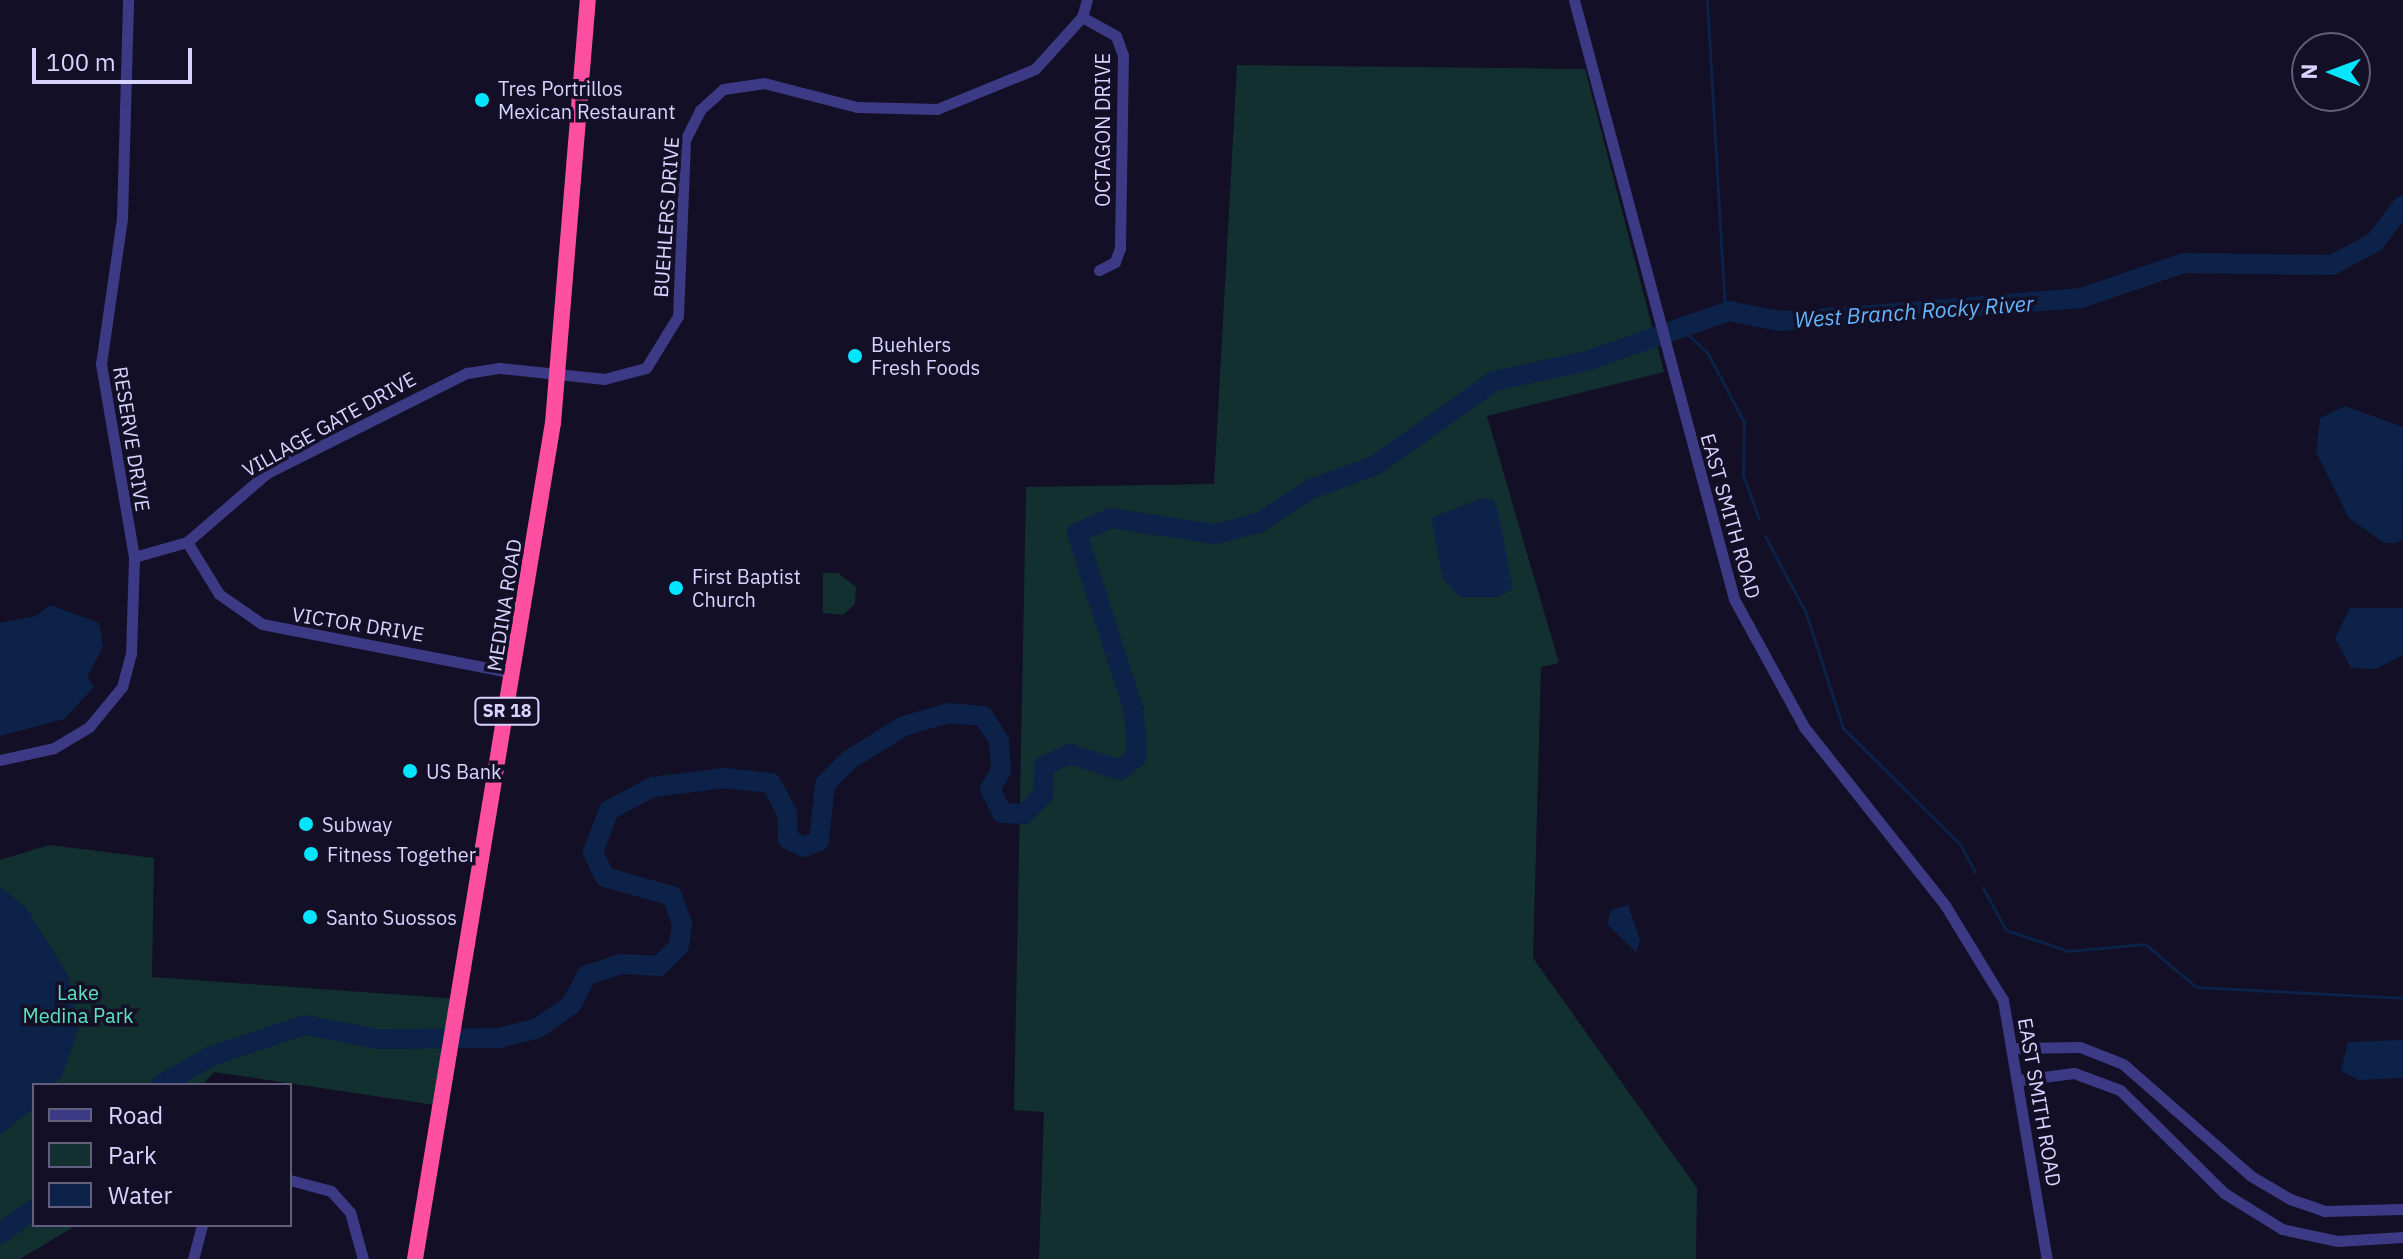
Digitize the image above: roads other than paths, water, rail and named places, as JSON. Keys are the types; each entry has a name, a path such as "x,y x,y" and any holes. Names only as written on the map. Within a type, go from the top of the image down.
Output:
{"highway":[{"name":"MEDINA ROAD","path":"415,1259 513,673 559,376 588,0"}],"street":[{"name":"RESERVE DRIVE","path":"0,760 63,744 113,702 131,654 134,557 101,364 124,194 128,0"},
{"path":"1082,17 1087,0"},
{"name":"EAST SMITH ROAD","path":"1574,0 1734,599 1804,727 1983,959 2017,1048 2047,1259"},
{"name":"BUEHLERS DRIVE","path":"559,376 626,376 667,345 678,316 685,140 711,97 736,84 764,83 857,107 937,109 1029,72 1082,17"},
{"name":"OCTAGON DRIVE","path":"1082,17 1116,36 1123,55 1120,248 1115,262 1099,270"},
{"name":"VILLAGE GATE DRIVE","path":"134,557 187,542 267,473 453,378 500,368 559,376"},
{"name":"VICTOR DRIVE","path":"187,542 219,594 262,624 513,673"},
{"path":"2017,1048 2080,1047 2123,1064 2251,1176 2290,1199 2324,1211 2403,1209"},
{"path":"2020,1080 2074,1073 2120,1090 2224,1193 2282,1229 2355,1242 2403,1237"},
{"path":"292,1181 331,1191 350,1212 363,1259"},
{"path":"193,1259 201,1227"}],"water":[{"path":"2345,406 2403,427 2402,539 2396,543 2384,543 2349,518 2316,452 2320,418"},
{"path":"1482,498 1493,499 1498,511 1513,589 1497,597 1460,597 1443,579 1431,518"},
{"path":"50,605 99,623 103,647 87,677 94,687 64,719 0,736 0,623 36,616"},
{"path":"2350,608 2403,608 2403,655 2376,669 2351,668 2335,638"},
{"path":"0,887 26,907 68,975 78,1031 62,1076 56,1083 32,1083 32,1110 0,1135"},
{"path":"1628,905 1640,940 1636,952 1607,924 1611,910"},
{"path":"2403,1040 2403,1078 2359,1080 2341,1071 2348,1042"}],"waterway":[{"path":"1707,0 1725,312"},
{"name":"West Branch Rocky River","path":"164,1083 211,1056 305,1025 378,1039 499,1038 536,1029 571,1005 587,975 620,964 659,966 679,946 682,924 672,896 605,877 593,852 609,810 653,787 723,778 771,783 787,813 788,839 804,847 819,841 825,784 849,760 904,726 949,713 983,716 999,741 1001,771 990,789 1002,813 1024,814 1043,795 1044,766 1070,754 1120,770 1137,756 1134,711 1077,533 1110,518 1215,534 1258,523 1311,489 1376,465 1494,381 1587,361 1729,311 1779,321 1871,315 2081,298 2184,263 2332,265 2375,242 2403,205"},
{"path":"1683,330 1707,352 1744,422 1743,475 1759,519"},
{"path":"1765,536 1806,613 1843,728 1960,844 1975,872"},
{"path":"1983,888 2006,930 2068,951 2145,944 2196,987 2403,998"},
{"name":"West Branch Rocky River","path":"0,1234 32,1210"}],"place":[{"name":"Tres Portrillos Mexican Restaurant","path":"482,100"},
{"name":"Buehlers Fresh Foods","path":"855,356"},
{"name":"First Baptist Church","path":"676,588"},
{"name":"US Bank","path":"410,771"},
{"name":"Subway","path":"306,824"},
{"name":"Fitness Together","path":"311,854"},
{"name":"Santo Suossos","path":"310,917"}],"park label":[{"name":"Lake Medina Park","path":"78,1004"}]}
